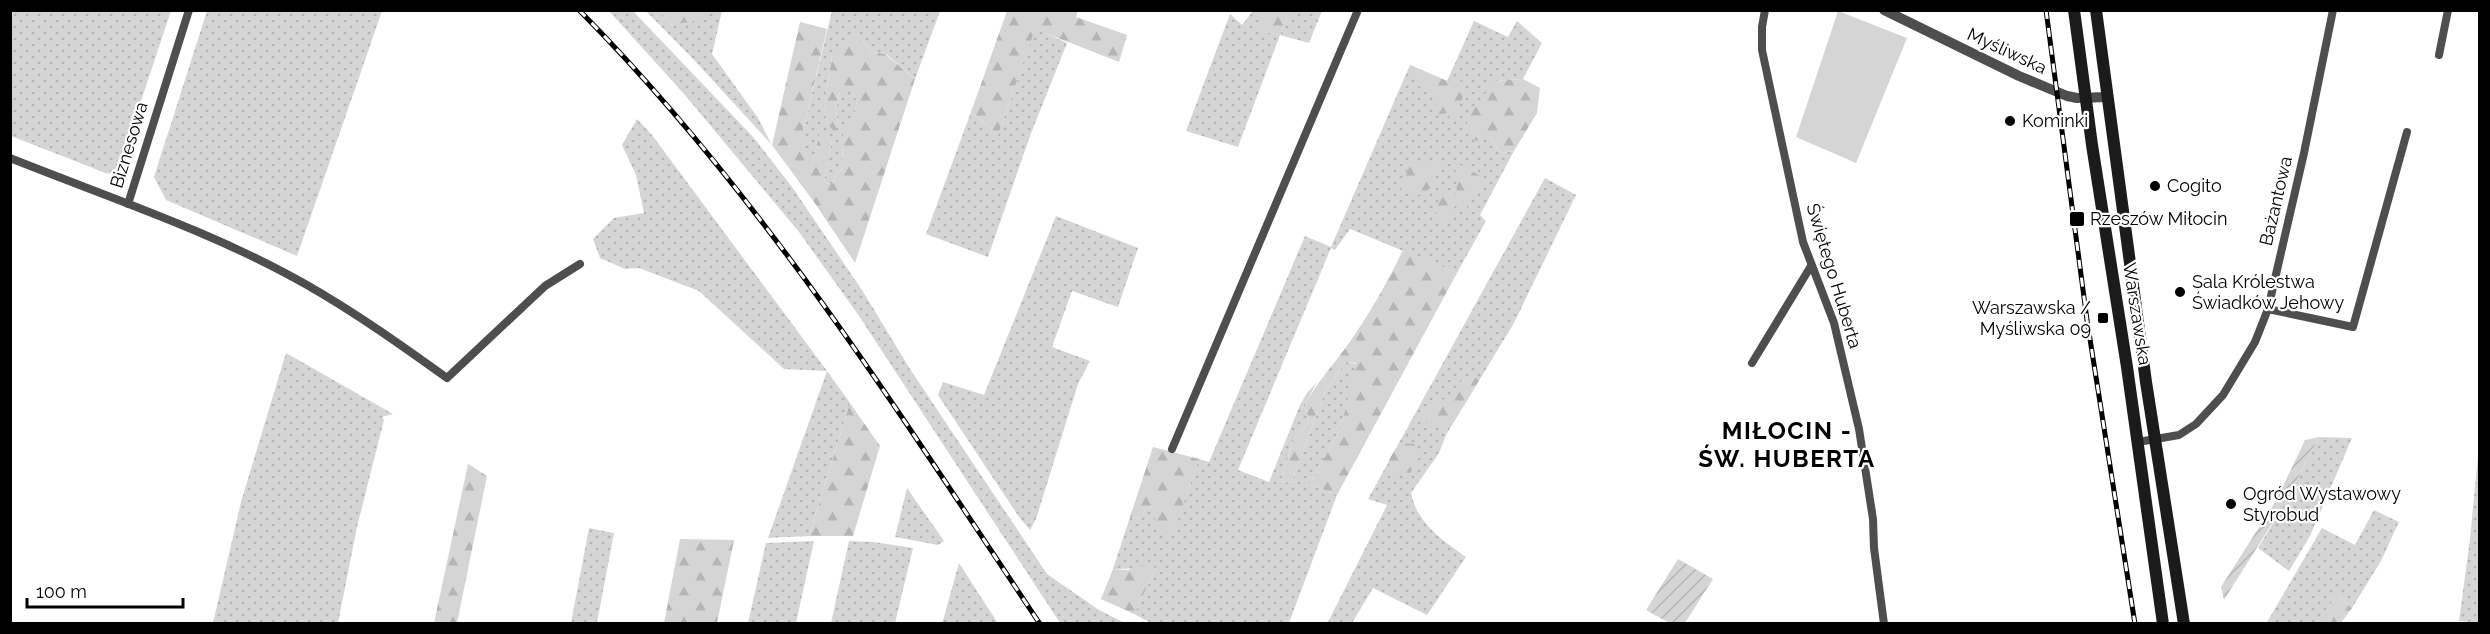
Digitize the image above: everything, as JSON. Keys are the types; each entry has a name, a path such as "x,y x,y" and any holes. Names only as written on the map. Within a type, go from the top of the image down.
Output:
{"main road":[{"name":"Warszawska","path":"2074,10 2163,624"},
{"name":"Warszawska","path":"2096,10 2155,440 2184,624"}],"street":[{"name":"Biznesowa","path":"10,158 128,204 189,10"},
{"path":"1172,449 1358,10"},
{"name":"Świętego Huberta","path":"1765,10 1761,50 1803,242 1834,323 1859,429 1873,519 1874,548 1884,624"},
{"name":"Myśliwska","path":"1884,10 2067,96 2086,98 2108,96"},
{"name":"Bażantowa","path":"2138,442 2179,435 2196,424 2223,394 2255,342 2268,309 2304,153 2333,10"},
{"path":"2439,55 2448,10"},
{"path":"2268,309 2353,327 2407,132"},
{"path":"128,204 214,239 306,284 360,317 447,378 545,286 580,264"},
{"path":"1752,363 1811,266"}],"green space":[{"path":"1263,10 1289,11 1280,35 1255,30"},
{"path":"10,11 171,11 119,167 108,174 11,136"},
{"path":"207,11 382,11 297,256 166,200 154,177"},
{"path":"609,11 633,11 754,138 792,187 862,290 910,369 1047,574 1099,610 1125,623 1060,623 857,313 799,232 685,95"},
{"path":"646,11 660,11 671,25 702,15 702,11 722,11 712,54 758,118 772,145 695,61"},
{"path":"660,11 702,11 702,15 694,21 671,25"},
{"path":"832,11 940,11 915,79 886,54 872,52 860,38 832,55 824,109 828,125 838,124 836,110 840,91 851,89 857,101 852,127 848,122 842,139 843,168 837,173 832,184 824,183 832,141 820,133 813,162 803,151 803,131"},
{"path":"1007,11 1078,11 1076,17 1127,35 1119,62 1035,29 998,135 971,112"},
{"path":"1253,11 1263,11 1256,30 1280,35 1238,147 1186,131 1230,14 1242,25"},
{"path":"1289,11 1322,11 1309,43 1280,35"},
{"path":"1838,11 1907,38 1856,163 1796,137"},
{"path":"1474,21 1508,37 1517,21 1542,43 1523,79 1494,81 1489,137 1501,153 1514,151 1480,215 1486,221 1457,273 1350,229 1335,250 1331,248 1238,470 1269,482 1300,405 1317,382 1305,404 1309,422 1293,441 1281,481 1291,483 1325,392 1346,362 1357,364 1341,428 1310,484 1337,495 1289,623 1151,623 1134,614 1156,568 1113,569 1130,517 1141,519 1146,508 1154,507 1156,523 1172,535 1199,459 1209,462 1305,236 1331,247 1410,65 1447,81"},
{"path":"800,22 827,29 803,131 803,151 813,161 820,132 832,141 824,183 832,184 837,173 843,168 842,139 847,121 852,126 857,101 851,89 845,93 840,91 836,110 838,124 835,132 828,125 824,109 832,55 847,38 860,38 872,52 885,54 915,79 855,263 772,145"},
{"path":"1035,28 1067,43 1030,136 988,257 926,234 971,112 998,135"},
{"path":"1410,65 1447,81 1459,77 1465,93 1458,107 1460,118 1452,123 1448,113 1435,115 1437,97 1417,85"},
{"path":"1523,79 1540,88 1537,113 1514,151 1501,153 1489,137 1476,141 1466,129 1468,118 1494,81"},
{"path":"637,119 652,135 827,371 784,369 699,291 639,268 625,269 600,258 593,239 614,218 644,213 636,175 622,145"},
{"path":"1411,160 1442,162 1431,187 1422,195 1400,193"},
{"path":"1455,162 1486,179 1479,191 1469,192 1467,208 1456,205 1444,222 1438,219 1435,206 1445,191 1457,195"},
{"path":"1545,178 1576,195 1514,323 1446,435 1439,453 1411,493 1414,504 1425,522 1466,557 1427,615 1373,588 1352,623 1327,624 1387,505 1368,499"},
{"path":"1056,216 1138,248 1118,307 1072,291 1052,347 1090,361 1078,384 1036,519 1030,530 938,395 943,382 984,395"},
{"path":"1403,250 1457,273 1337,495 1310,484 1341,428 1356,363 1346,362 1325,392 1291,483 1281,481 1293,441 1309,422 1305,404 1364,320"},
{"path":"286,353 393,414 382,417 384,420 357,527 338,623 213,623 241,502"},
{"path":"827,371 850,403 809,536 768,538"},
{"path":"1465,376 1480,379 1450,428 1422,422 1421,412 1438,400 1447,399"},
{"path":"850,403 880,446 853,536 809,536"},
{"path":"2319,437 2352,438 2310,536 2289,571 2258,548 2287,500"},
{"path":"2319,437 2287,500 2224,600 2221,587 2277,499 2305,440"},
{"path":"1399,443 1415,444 1421,454 1410,473 1401,472 1397,477 1390,477 1389,460"},
{"path":"2480,446 2479,623 2459,621"},
{"path":"1153,447 1199,459 1172,536 1155,523 1154,507 1146,508 1141,519 1130,517"},
{"path":"468,464 487,476 457,623 434,623"},
{"path":"907,488 944,541 938,545 895,537"},
{"path":"2374,510 2399,522 2381,561 2352,608 2337,595 2317,623 2266,624 2322,528 2355,545"},
{"path":"589,528 614,533 597,623 571,623"},
{"path":"680,539 734,540 717,623 664,623"},
{"path":"814,541 796,623 748,623 766,543"},
{"path":"849,541 913,548 895,623 831,623"},
{"path":"1678,559 1713,579 1685,623 1669,623 1646,610"},
{"path":"959,563 997,622 996,623 942,624"},
{"path":"1137,564 1156,568 1134,614 1101,599 1113,569 1129,570"},
{"path":"2337,595 2352,608 2341,623 2317,623"}],"railway":[{"path":"579,10 645,80 708,153 767,229 879,384 1040,624"},
{"path":"2046,10 2087,320 2135,624"}],"place":[{"name":"Kominki","path":"2010,121"},
{"name":"Cogito","path":"2155,186"},
{"name":"Rzeszów Miłocin","path":"2077,219"},
{"name":"Sala Królestwa Świadków Jehowy","path":"2180,292"},
{"name":"Warszawska / Myśliwska 09","path":"2103,318"},
{"name":"Ogród Wystawowy Styrobud","path":"2231,504"}],"district":[{"name":"MIŁOCIN - ŚW. HUBERTA","path":"1787,445"}]}
